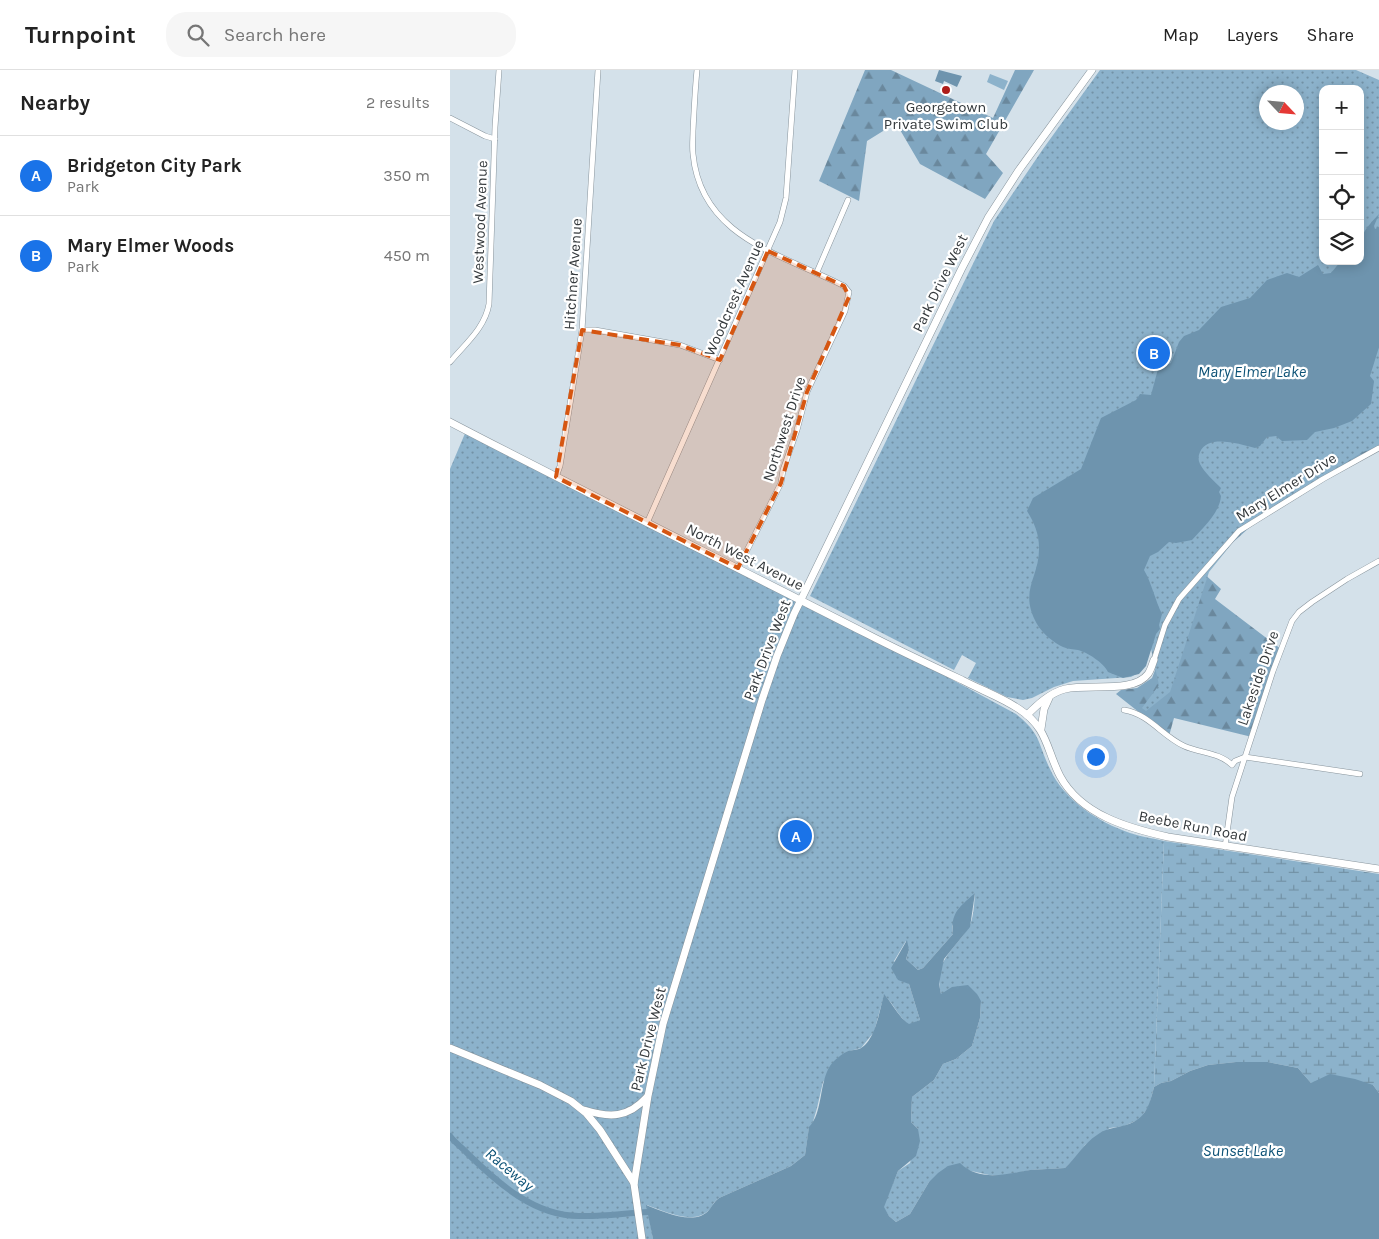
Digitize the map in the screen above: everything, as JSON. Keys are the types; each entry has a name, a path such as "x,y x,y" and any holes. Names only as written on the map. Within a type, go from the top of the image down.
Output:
{"street":[{"name":"Westwood Avenue","path":"450,362 478,329 488,312 499,70"},
{"name":"Hitchner Avenue","path":"556,476 560,466 582,330 598,70"},
{"path":"697,70 693,153 700,185 715,211 727,225 747,240 768,251 817,272 848,200"},
{"name":"Woodcrest Avenue","path":"647,523 780,222 786,198 795,70"},
{"name":"Park Drive West","path":"642,1239 634,1184 648,1096 663,1024 777,656 800,600 988,218 1019,170 1092,70"},
{"path":"450,118 485,136 495,139"},
{"name":"Northwest Drive","path":"738,568 778,489 807,392 848,305 850,297 848,290 817,272"},
{"path":"582,330 595,330 666,342 720,360"},
{"name":"North West Avenue","path":"450,422 886,644 991,694 1027,715"},
{"name":"Mary Elmer Drive","path":"1027,715 1050,696 1060,691 1082,686 1134,685 1146,676 1154,660 1165,625 1179,599 1239,531 1323,479 1379,448"},
{"name":"Lakeside Drive","path":"1225,847 1232,798 1281,650 1295,617 1304,608 1326,593 1379,561"},
{"path":"1041,729 1044,709 1050,696"},
{"path":"1124,710 1140,715 1182,745 1224,758 1232,765 1235,761 1245,758 1360,774"},
{"name":"Beebe Run Road","path":"1027,715 1041,729 1061,777 1075,796 1089,808 1134,829 1225,847 1379,869"},
{"path":"450,1048 564,1096 581,1109 600,1130 634,1184"},
{"path":"581,1109 614,1115 636,1108 648,1096"}],"highlighted area":[{"path":"768,251 844,286 849,297 807,392 781,483 738,568 556,477 582,330 680,345 720,360"}],"green space":[{"path":"865,70 891,70 993,118 1015,70 1034,70 986,154 1003,173 985,199 920,164 896,123 867,141 859,201 819,181"},
{"path":"1100,70 1356,70 1379,80 1379,445 1361,453 1272,507 1242,531 1209,572 1170,692 1146,711 1142,708 1159,685 1151,649 1138,673 1131,677 1073,681 1023,700 1007,697 968,678 976,663 962,655 954,670 810,596 994,221"},
{"path":"990,74 1008,81 1004,90 987,82"},
{"path":"1379,405 1379,448 1269,510 1201,571 1221,589 1215,599 1281,649 1252,737 1174,718 1169,736 1116,694 1121,690 1137,688 1152,678 1174,621 1151,566"},
{"path":"466,431 886,644 1016,714 1035,734 1056,780 1073,800 1106,823 1134,834 1164,841 1154,1087 1149,1106 1140,1119 1124,1126 1110,1128 1085,1145 1076,1158 1065,1168 1031,1170 1006,1175 989,1175 967,1170 929,1182 910,1214 896,1222 889,1216 883,1207 898,1171 910,1163 918,1129 911,1122 912,1097 934,1080 943,1064 956,1059 972,1046 980,1018 981,1001 941,994 939,983 942,965 970,925 975,893 952,926 953,934 923,968 918,970 906,959 909,950 906,941 894,961 909,984 920,1020 909,1025 884,995 874,1032 861,1048 846,1052 823,1082 812,1125 809,1128 805,1155 791,1166 719,1198 703,1215 695,1217 678,1216 647,1205 653,1239 450,1239 450,469"},
{"path":"1164,841 1379,874 1379,1093 1373,1085 1311,1083 1298,1068 1268,1062 1236,1062 1208,1065 1154,1087"}],"water":[{"path":"939,70 962,76 957,87 944,81 943,84 935,81"},
{"name":"Mary Elmer Lake","path":"1379,214 1374,226 1375,229 1379,227 1379,347 1370,376 1374,381 1371,404 1352,421 1334,428 1315,432 1307,440 1282,441 1276,436 1267,437 1260,446 1255,448 1224,442 1210,443 1204,446 1198,458 1204,470 1221,488 1219,492 1221,496 1220,502 1210,520 1192,540 1176,543 1169,542 1158,552 1150,556 1144,570 1162,614 1159,625 1160,629 1156,634 1146,666 1139,674 1123,678 1108,672 1095,658 1086,653 1063,647 1052,640 1037,624 1029,602 1039,547 1036,528 1027,511 1033,498 1081,469 1101,418 1136,400 1140,394 1151,395 1158,369 1171,363 1179,342 1184,336 1199,330 1221,307 1250,298 1267,280 1287,273 1299,277 1318,265 1323,274 1331,273 1338,265 1364,265 1364,233"},
{"name":"Sunset Lake","path":"975,893 970,927 944,959 939,984 941,994 952,987 968,985 981,1001 980,1018 972,1046 956,1059 943,1064 934,1080 912,1097 911,1122 918,1129 920,1141 916,1156 898,1171 884,1207 889,1216 896,1222 910,1214 929,1182 948,1166 960,1163 967,1169 984,1175 1065,1168 1092,1138 1109,1129 1130,1124 1141,1117 1148,1107 1154,1087 1161,1083 1171,1081 1190,1071 1208,1065 1236,1062 1268,1062 1298,1068 1311,1083 1330,1074 1373,1085 1379,1093 1379,1239 653,1239 646,1205 678,1216 695,1217 703,1215 719,1198 791,1166 805,1155 809,1127 817,1114 824,1081 831,1064 848,1051 865,1046 876,1025 884,994 909,1024 920,1020 909,984 898,980 891,968 907,940 909,950 906,959 918,970 923,968 953,934 955,915 961,906"}],"waterway":[{"name":"Raceway","path":"450,1136 505,1187 547,1211 579,1216 648,1212"}],"place":[{"name":"Georgetown Private Swim Club","path":"946,90"},
{"name":"Mary Elmer Woods","path":"1154,353"},
{"name":"Bridgeton City Park","path":"796,836"}]}
